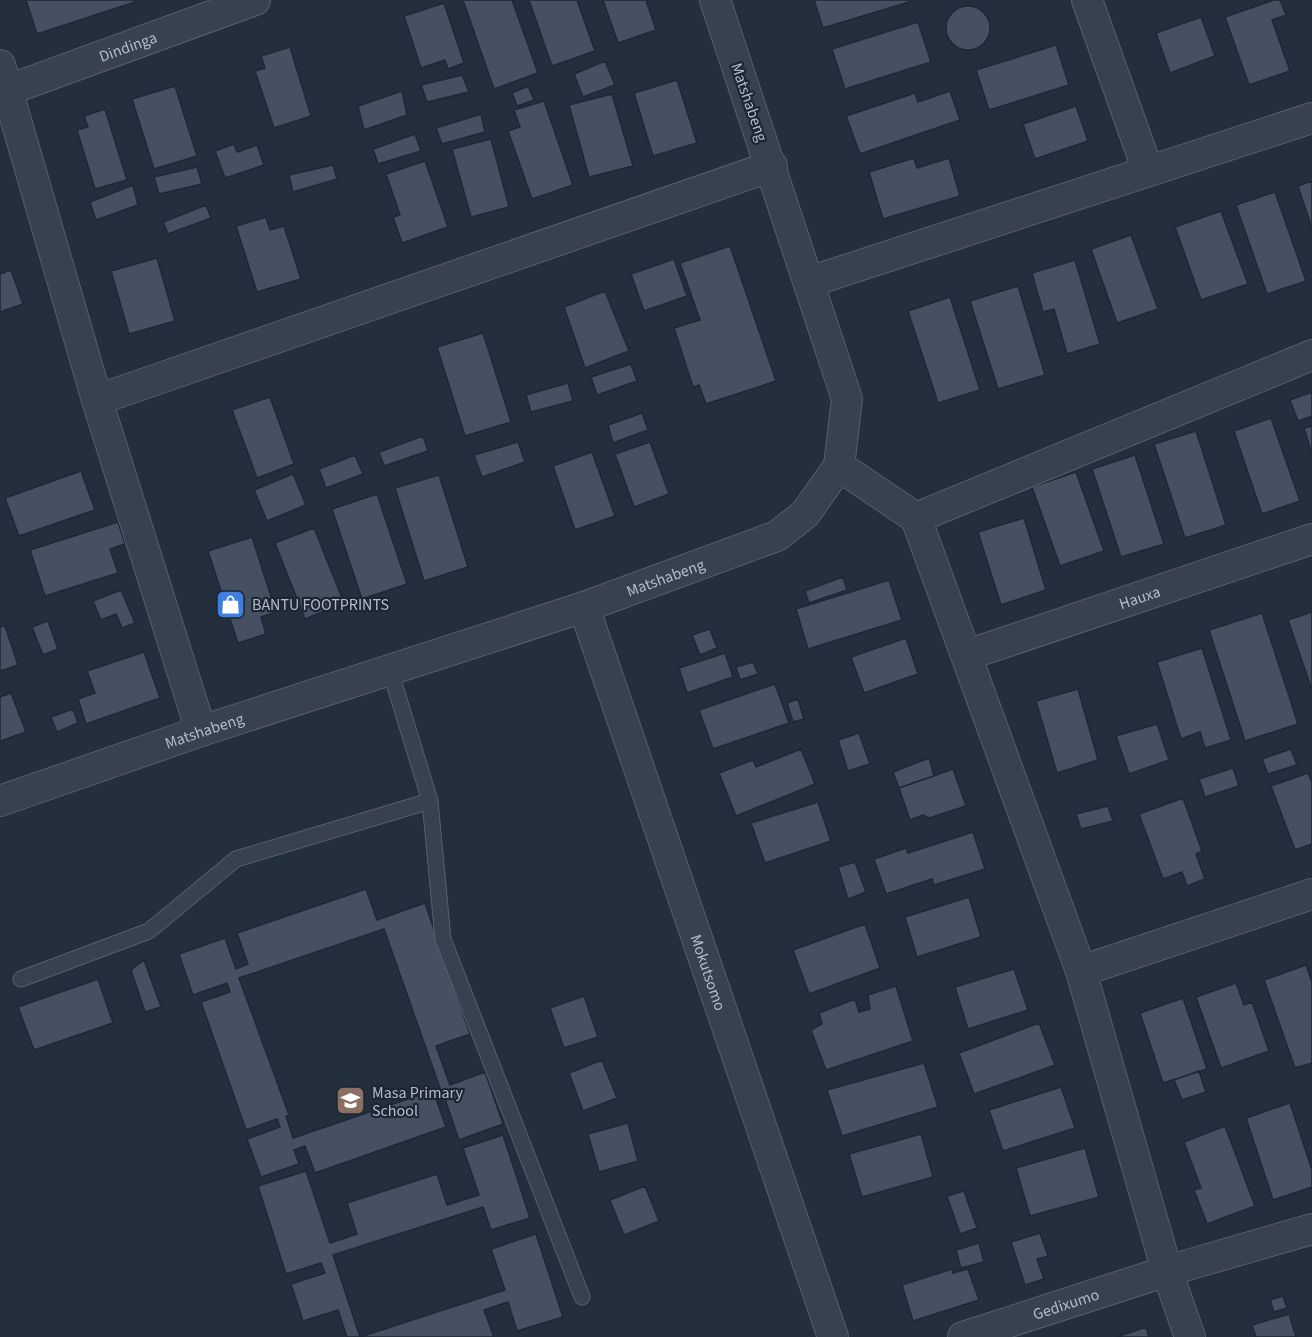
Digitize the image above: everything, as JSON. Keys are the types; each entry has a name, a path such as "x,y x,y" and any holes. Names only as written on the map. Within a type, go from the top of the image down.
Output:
{"street":[{"name":"Dindinga","path":"3,82 255,0"},
{"name":"Matshabeng","path":"0,801 201,731 584,607 777,536 805,514 839,466 847,399 772,166 715,0"},
{"path":"1087,0 1148,171"},
{"path":"3,82 97,400 201,731"},
{"path":"809,282 1312,118"},
{"path":"97,400 772,166"},
{"path":"916,518 1312,355"},
{"path":"839,466 916,518 1081,971 1167,1271 1190,1337"},
{"name":"Hauxa","path":"967,655 1312,539"},
{"name":"Mokutsomo","path":"584,607 832,1337"},
{"path":"1081,971 1312,894"},
{"name":"Gedixumo","path":"963,1337 1167,1271 1312,1229"}],"lane":[{"path":"390,670 430,801 443,939 582,1297"},
{"path":"21,979 149,931 236,860 430,801"}],"building":[{"path":"26,0 134,0 135,2 37,34"},
{"path":"463,0 512,0 538,73 494,89"},
{"path":"529,0 577,0 595,51 552,66"},
{"path":"603,0 646,0 656,30 618,43"},
{"path":"814,0 908,0 909,2 823,28"},
{"path":"1280,0 1286,15 1272,20 1290,71 1249,85 1225,17"},
{"path":"444,3 464,63 448,69 445,60 421,68 404,16"},
{"path":"968,6 984,12 990,28 984,44 968,50 952,44 946,28 952,12"},
{"path":"1201,17 1215,56 1170,73 1156,33"},
{"path":"918,22 931,62 845,89 832,49"},
{"path":"1056,45 1069,85 989,110 976,70"},
{"path":"290,47 311,116 274,128 255,71 265,68 261,56"},
{"path":"605,61 615,85 583,97 574,74"},
{"path":"462,75 469,92 427,102 421,85"},
{"path":"677,80 697,143 653,156 634,93"},
{"path":"175,86 197,156 154,169 132,99"},
{"path":"528,86 534,100 517,106 512,93"},
{"path":"402,91 407,115 364,130 358,106"},
{"path":"950,91 960,120 860,154 846,116 915,93 918,102"},
{"path":"612,94 633,166 589,177 569,105"},
{"path":"544,101 573,185 532,199 508,131 520,127 514,110"},
{"path":"1076,106 1088,141 1035,159 1023,124"},
{"path":"105,109 127,180 95,189 77,130 88,127 84,116"},
{"path":"481,114 485,132 442,144 436,128"},
{"path":"415,134 421,151 378,164 373,149"},
{"path":"491,139 509,207 471,217 452,149"},
{"path":"234,144 237,152 257,145 264,165 225,178 215,151"},
{"path":"914,158 917,168 949,158 960,196 883,219 869,172"},
{"path":"425,161 448,227 402,243 393,217 400,215 386,174"},
{"path":"333,165 337,179 293,192 289,175"},
{"path":"197,167 202,184 159,194 154,177"},
{"path":"1312,181 1312,228 1298,186"},
{"path":"133,185 138,205 96,220 90,202"},
{"path":"1275,192 1306,281 1267,294 1236,205"},
{"path":"206,205 211,218 168,234 163,222"},
{"path":"1221,211 1248,284 1201,300 1175,227"},
{"path":"266,217 270,230 284,226 301,279 257,292 236,226"},
{"path":"1131,235 1158,309 1117,323 1091,249"},
{"path":"730,246 776,381 706,404 699,385 693,387 674,328 700,320 680,263"},
{"path":"157,258 175,321 129,334 111,271"},
{"path":"674,259 687,296 644,311 631,274"},
{"path":"1075,260 1100,344 1067,354 1054,309 1043,312 1032,273"},
{"path":"11,270 23,304 0,312 0,274"},
{"path":"1018,286 1045,375 998,389 970,301"},
{"path":"605,291 629,351 585,368 564,307"},
{"path":"950,297 980,390 938,403 908,311"},
{"path":"483,333 511,422 465,436 437,347"},
{"path":"631,364 637,381 597,395 591,377"},
{"path":"568,383 573,401 531,412 526,395"},
{"path":"1312,392 1312,416 1298,421 1290,400"},
{"path":"270,397 294,464 257,478 232,410"},
{"path":"642,413 648,430 613,443 608,425"},
{"path":"1271,418 1300,501 1262,514 1234,431"},
{"path":"1312,426 1312,454 1304,428"},
{"path":"1196,431 1226,525 1185,538 1154,444"},
{"path":"423,436 428,451 384,466 379,452"},
{"path":"518,442 525,462 482,477 474,455"},
{"path":"650,442 669,494 634,507 615,454"},
{"path":"592,452 615,516 575,530 553,466"},
{"path":"355,455 363,474 326,488 319,469"},
{"path":"1135,455 1164,544 1121,557 1092,469"},
{"path":"81,471 95,510 19,536 5,498"},
{"path":"1076,472 1104,551 1060,566 1032,487"},
{"path":"293,474 306,505 267,521 254,490"},
{"path":"439,475 468,567 424,581 395,488"},
{"path":"377,494 407,584 362,599 332,509"},
{"path":"1024,518 1046,590 1001,605 978,532"},
{"path":"118,522 125,544 110,549 118,573 45,596 30,550"},
{"path":"314,528 344,603 305,619 275,543"},
{"path":"252,537 276,612 261,617 266,634 238,643 208,551"},
{"path":"843,577 847,590 809,603 805,591"},
{"path":"889,580 902,620 808,649 796,609"},
{"path":"121,590 135,623 122,628 116,614 101,620 93,601"},
{"path":"1312,612 1312,690 1288,620"},
{"path":"1262,613 1298,724 1245,741 1209,630"},
{"path":"48,621 58,649 43,655 32,627"},
{"path":"5,626 18,665 0,671 0,627"},
{"path":"710,629 717,648 700,655 692,635"},
{"path":"906,638 918,674 864,693 851,657"},
{"path":"1202,648 1231,740 1205,748 1200,732 1181,739 1157,662"},
{"path":"144,652 160,698 86,724 78,699 95,693 87,671"},
{"path":"725,653 733,677 687,693 679,668"},
{"path":"753,662 758,674 740,680 736,667"},
{"path":"775,684 789,723 713,749 699,710"},
{"path":"1078,689 1098,760 1057,773 1036,701"},
{"path":"11,693 26,732 0,741 0,697"},
{"path":"798,699 804,719 793,722 787,703"},
{"path":"73,709 78,723 57,732 51,717"},
{"path":"1157,724 1169,760 1129,774 1116,736"},
{"path":"859,733 870,764 848,771 838,740"},
{"path":"801,749 815,784 736,816 719,773 753,760 756,767"},
{"path":"1291,749 1297,765 1268,774 1262,759"},
{"path":"929,758 934,776 899,788 893,772"},
{"path":"1233,768 1239,786 1205,797 1199,779"},
{"path":"953,769 966,806 929,818 923,815 910,820 899,788"},
{"path":"1308,773 1312,782 1312,844 1295,850 1271,786"},
{"path":"1183,798 1202,851 1196,854 1205,879 1187,886 1182,872 1163,879 1139,814"},
{"path":"818,802 831,841 765,863 751,823"},
{"path":"1108,806 1113,821 1081,829 1076,814"},
{"path":"973,832 985,869 934,885 932,879 886,894 874,859 906,848 908,853"},
{"path":"855,862 866,892 848,899 838,867"},
{"path":"366,889 377,920 425,903 470,1034 436,1046 450,1085 485,1072 503,1124 459,1140 444,1096 436,1099 446,1127 315,1173 305,1146 294,1150 299,1164 261,1177 247,1139 280,1127 277,1119 246,1130 201,1002 230,992 227,983 193,995 179,954 225,938 236,969 248,964 237,933","holes":["384,929 440,1088 293,1138 286,1116 289,1115 239,978"]},
{"path":"969,897 981,937 917,957 905,917"},
{"path":"865,924 880,968 809,994 793,950"},
{"path":"144,960 161,1007 145,1012 131,970"},
{"path":"1306,965 1312,982 1312,1063 1295,1068 1264,980"},
{"path":"1014,969 1028,1010 968,1029 955,987"},
{"path":"98,979 113,1023 34,1050 18,1007"},
{"path":"1236,983 1244,1005 1252,1002 1269,1051 1221,1068 1196,997"},
{"path":"896,986 913,1041 826,1070 811,1030 822,1024 819,1013 855,999 859,1012 870,1009 868,995"},
{"path":"584,996 598,1037 564,1048 550,1008"},
{"path":"1183,998 1207,1069 1163,1083 1140,1013"},
{"path":"1039,1023 1055,1065 974,1094 959,1053"},
{"path":"602,1060 617,1098 583,1111 569,1073"},
{"path":"924,1063 938,1107 842,1136 827,1090"},
{"path":"1199,1071 1206,1092 1182,1100 1174,1080"},
{"path":"1061,1087 1075,1128 1003,1151 989,1110"},
{"path":"1290,1103 1312,1170 1312,1187 1273,1200 1246,1118"},
{"path":"628,1123 638,1161 599,1172 588,1134"},
{"path":"1225,1126 1255,1206 1207,1224 1194,1190 1201,1188 1184,1142"},
{"path":"921,1134 933,1177 862,1197 849,1154"},
{"path":"503,1135 530,1218 491,1230 483,1207 333,1255 360,1337 347,1337 338,1310 303,1321 291,1284 325,1273 321,1263 286,1274 258,1186 306,1171 330,1243 357,1234 347,1203 437,1174 447,1205 479,1195 463,1148"},
{"path":"1085,1148 1099,1197 1030,1216 1016,1168"},
{"path":"645,1186 659,1221 624,1235 610,1200"},
{"path":"964,1191 977,1228 960,1234 947,1196"},
{"path":"1040,1233 1048,1256 1037,1259 1044,1279 1025,1285 1011,1242"},
{"path":"536,1234 563,1317 517,1331 508,1302 484,1310 494,1337 360,1337 505,1290 491,1249"},
{"path":"979,1243 984,1262 961,1268 956,1250"},
{"path":"952,1269 953,1273 968,1269 979,1300 913,1321 902,1285"},
{"path":"1283,1296 1287,1308 1274,1312 1270,1300"},
{"path":"1289,1314 1296,1337 1256,1337 1252,1325"},
{"path":"1146,1327 1149,1337 1117,1337"}],"place":[{"name":"BANTU FOOTPRINTS","path":"231,604"},
{"name":"Masa Primary School","path":"351,1101"}]}
